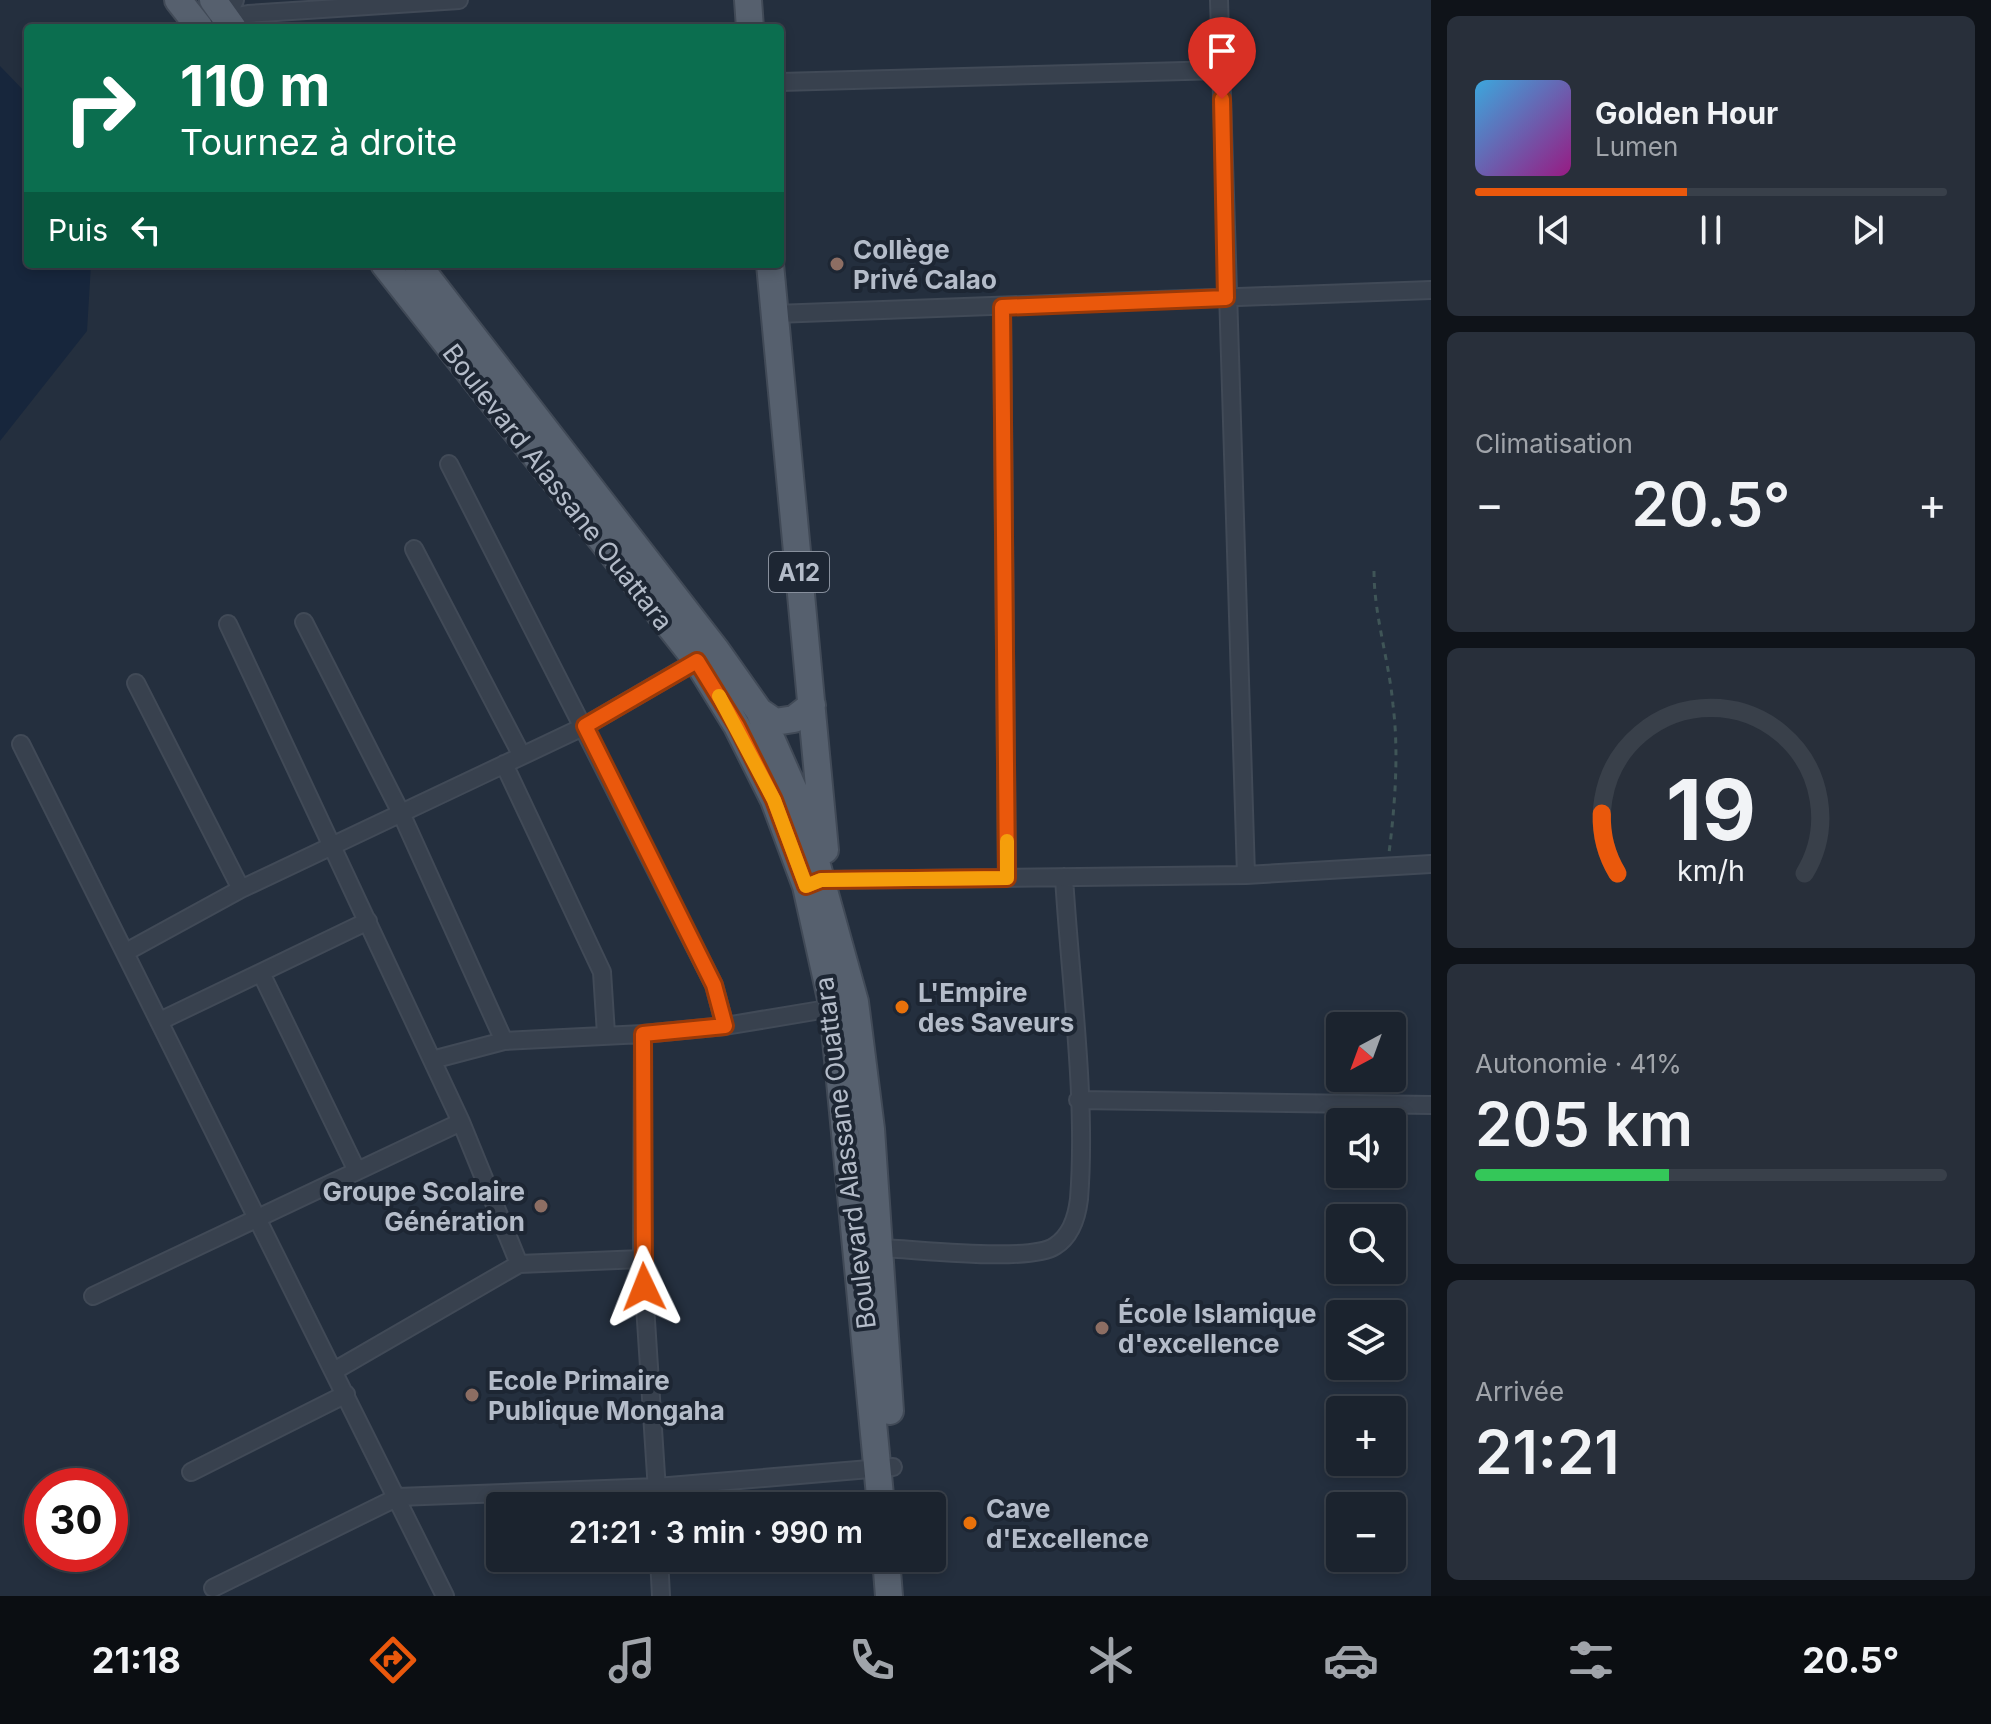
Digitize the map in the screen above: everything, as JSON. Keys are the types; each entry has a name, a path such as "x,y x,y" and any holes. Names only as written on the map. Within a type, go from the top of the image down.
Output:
{"main road":[{"path":"178,0 197,24"},
{"path":"748,0 750,24"},
{"name":"Boulevard Alassane Ouattara","path":"387,268 707,655 759,711 800,804 833,1008 885,1467 891,1492"},
{"name":"Boulevard Alassane Ouattara","path":"420,268 707,655 737,726 813,883 855,1002 881,1248 885,1467 882,1492"},
{"name":"A12","path":"770,268 825,848 813,883"},
{"path":"759,711 775,722 794,719 812,705"},
{"path":"887,1572 889,1596"},
{"path":"900,1572 901,1596"}],"street":[{"path":"224,15 459,0"},
{"path":"1219,0 1246,875"},
{"path":"784,82 1222,70"},
{"path":"775,314 1431,290"},
{"path":"1002,307 1007,878"},
{"path":"449,464 585,726 714,985 725,1026"},
{"path":"414,549 522,756"},
{"path":"304,622 401,813 504,1041"},
{"path":"228,624 461,1122 519,1264"},
{"path":"126,952 241,889 585,726 707,655"},
{"path":"136,683 241,889"},
{"path":"21,744 445,1596"},
{"path":"504,764 602,972 606,1034"},
{"path":"813,883 1246,875 1431,864"},
{"path":"881,1248 1027,1254 1054,1247 1070,1232 1079,1201 1078,1100 1064,877"},
{"path":"160,1021 368,921"},
{"path":"261,973 357,1171"},
{"path":"432,1060 504,1041 643,1034 725,1026 833,1008"},
{"path":"643,1034 642,1259 657,1492"},
{"path":"1078,1100 1431,1105"},
{"path":"93,1296 461,1122"},
{"path":"334,1371 519,1264 642,1259"},
{"path":"191,1472 346,1394"},
{"path":"213,1588 398,1497 657,1487 885,1467"},
{"path":"660,1572 661,1596"}],"path":[{"path":"1374,571 1374,595 1394,707 1394,813 1387,867"}],"water":[{"path":"0,66 24,91 24,268 91,268 87,331 0,441"}],"slow traffic":[{"path":"719,696 774,800 806,886 821,880 1007,878 1007,841"}],"place":[{"name":"Collège Privé Calao","path":"837,264"},
{"name":"L'Empire des Saveurs","path":"902,1007"},
{"name":"Groupe Scolaire Génération","path":"541,1206"},
{"name":"École Islamique d'excellence","path":"1102,1328"},
{"name":"Ecole Primaire Publique Mongaha","path":"472,1395"},
{"name":"Cave d'Excellence","path":"970,1523"}],"route":[{"path":"644,1287 643,1034 725,1026 714,985 585,726 697,661 737,726 774,800 806,886 821,880 1007,878 1002,307 1226,298 1222,99"}]}
